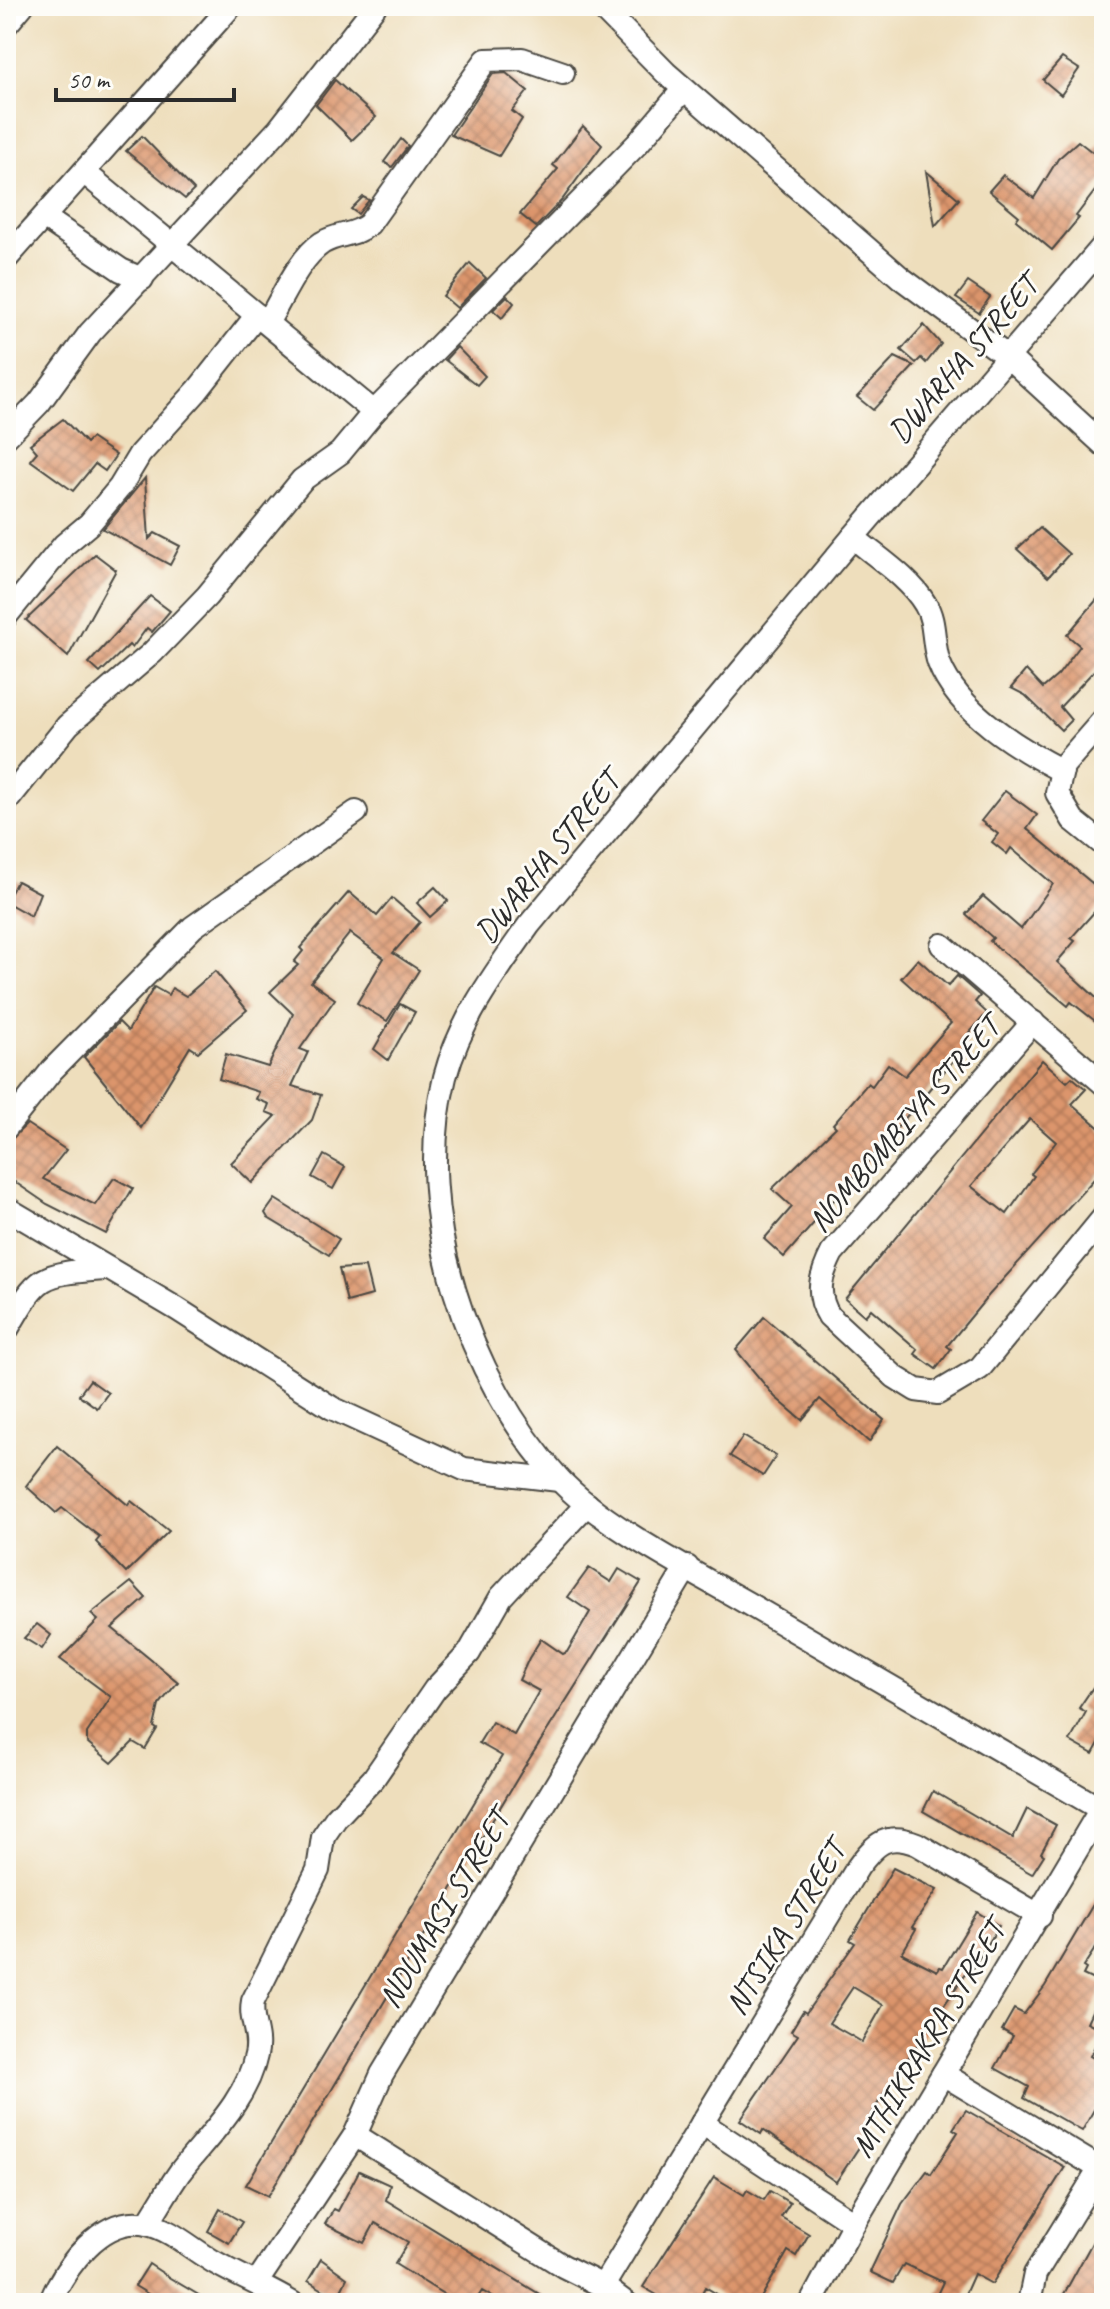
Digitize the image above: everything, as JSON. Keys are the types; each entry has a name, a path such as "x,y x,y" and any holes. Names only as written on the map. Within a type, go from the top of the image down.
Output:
{"street":[{"path":"6,25 22,6"},
{"path":"6,259 231,6"},
{"path":"6,437 39,403 90,333 279,129 375,6"},
{"path":"600,6 684,89 901,278 1008,357 1104,445"},
{"path":"6,616 64,545 89,524 120,487 140,454 262,319 313,250 342,234 358,233 369,224 486,60 522,59 563,73"},
{"path":"6,802 68,725 152,653 207,596 302,480 340,453 374,412 638,143 684,89"},
{"path":"85,173 374,412"},
{"path":"45,218 121,270 142,279"},
{"name":"DWARHA STREET","path":"1103,1808 687,1567 587,1504 559,1480 512,1421 483,1363 448,1260 437,1190 437,1134 445,1077 479,999 529,925 853,537 1104,245"},
{"path":"853,537 912,588 926,605 939,664 975,712 1035,757 1062,771"},
{"path":"1104,719 1062,771 1059,802 1073,820 1104,845"},
{"path":"6,1128 52,1070 193,927 356,812"},
{"path":"942,945 1104,1084"},
{"name":"NOMBOMBIYA STREET","path":"1033,1022 832,1253 821,1281 823,1307 895,1377 916,1390 938,1393 980,1368 1104,1217"},
{"path":"6,1208 177,1309 332,1408 464,1469 559,1480"},
{"path":"6,1331 40,1280 57,1272 105,1269"},
{"path":"147,2224 177,2176 239,2096 248,2077 260,2034 253,2018 253,2001 318,1870 323,1837 336,1818 373,1779 435,1689 469,1653 501,1597 587,1504"},
{"name":"NDUMASI STREET","path":"257,2282 355,2135 382,2074 687,1567"},
{"name":"MTHIKRAKRA STREET","path":"811,2303 854,2223 1103,1808"},
{"name":"NTSIKA STREET","path":"603,2286 858,1867 877,1843 895,1838 917,1844 1040,1916"},
{"path":"943,2074 1103,2167 1035,2274 1029,2303"},
{"path":"702,2123 854,2223"},
{"path":"355,2135 626,2303"},
{"path":"50,2303 59,2281 80,2253 109,2230 125,2224 147,2224 292,2303"}],"building":[{"path":"1062,58 1079,69 1061,95 1043,80"},
{"path":"506,73 528,91 512,111 522,119 499,156 451,135 493,74"},
{"path":"335,80 376,117 352,140 316,105"},
{"path":"583,126 602,145 562,200 536,227 520,214 558,169 553,165"},
{"path":"142,136 194,190 185,199 126,151"},
{"path":"401,139 408,146 392,167 384,162"},
{"path":"1104,139 1104,179 1076,216 1079,218 1052,250 1016,220 1019,216 989,191 1003,175 1034,198 1058,159 1078,141 1092,152"},
{"path":"926,171 959,199 935,226"},
{"path":"363,197 369,200 358,214 351,209"},
{"path":"470,263 486,278 457,308 443,296"},
{"path":"968,282 990,297 979,313 956,298"},
{"path":"507,296 514,303 502,318 493,310"},
{"path":"924,325 941,344 926,363 921,358 916,363 901,350"},
{"path":"457,347 485,376 477,385 445,360"},
{"path":"895,357 914,366 873,410 857,397"},
{"path":"63,419 86,443 91,438 116,455 105,471 95,464 73,491 30,460 37,452 30,444"},
{"path":"145,478 149,539 155,533 180,546 170,565 103,529"},
{"path":"1040,528 1069,554 1048,577 1017,549"},
{"path":"95,554 116,570 68,657 26,620"},
{"path":"1104,591 1104,660 1060,707 1071,720 1061,730 1025,695 1011,688 1026,670 1043,688 1058,675 1080,646 1067,635"},
{"path":"150,596 170,611 152,632 147,628 132,648 129,645 100,673 89,663"},
{"path":"1005,791 1037,815 1027,829 1104,893 1104,901 1071,938 1075,941 1057,962 1104,1005 1104,1028 1071,1002 1068,1006 990,941 993,938 966,914 983,896 1021,929 1053,884 1011,848 1007,854 992,842 998,834 981,821"},
{"path":"17,881 40,893 31,916 6,902"},
{"path":"435,887 448,901 430,917 417,903"},
{"path":"349,892 377,916 392,898 420,922 393,953 419,970 387,1021 357,1003 384,958 350,933 311,982 335,999 300,1049 308,1052 292,1086 321,1095 312,1120 252,1183 231,1163 276,1116 266,1112 269,1104 256,1099 259,1092 219,1079 226,1054 268,1067 293,1014 270,992 298,965 294,962 303,951 300,948"},
{"path":"918,959 948,986 957,976 980,996 975,1002 987,1013 964,1039 968,1043 784,1257 764,1239 792,1207 772,1189 836,1127 833,1124 868,1083 872,1086 888,1064 905,1076 951,1023 901,978"},
{"path":"215,971 247,1010 198,1052 190,1047 141,1128 84,1057 119,1022 128,1031 154,987 168,995 172,988 186,996"},
{"path":"400,1004 415,1012 388,1060 374,1049"},
{"path":"1042,1060 1067,1082 1072,1077 1086,1089 1072,1104 1104,1132 1104,1168 989,1295 947,1346 951,1349 936,1369 915,1354 918,1350 871,1309 865,1316 845,1299","holes":["1030,1119 1056,1142 1031,1174 1034,1176 1007,1214 971,1186"]},
{"path":"27,1124 66,1150 43,1179 95,1205 114,1178 133,1188 106,1234 47,1204 6,1176 6,1144"},
{"path":"324,1155 345,1167 333,1189 312,1177"},
{"path":"275,1199 339,1239 329,1255 268,1218 265,1213"},
{"path":"365,1267 372,1295 347,1302 339,1269"},
{"path":"764,1317 884,1420 869,1442 820,1399 802,1420 775,1397 736,1350"},
{"path":"90,1380 108,1393 97,1408 79,1395"},
{"path":"743,1436 776,1456 763,1476 730,1456"},
{"path":"57,1446 128,1505 131,1501 169,1531 126,1573 96,1542 100,1537 62,1508 56,1513 26,1486"},
{"path":"589,1568 611,1582 619,1569 641,1582 523,1769 272,2190 268,2196 246,2185 502,1756 479,1743 492,1722 514,1735 539,1691 519,1680 529,1658 541,1639 563,1654 567,1652 590,1612 568,1597"},
{"path":"131,1582 146,1598 112,1628 178,1682 159,1705 154,1727 157,1729 145,1749 133,1742 112,1763 87,1742 87,1733 111,1697 60,1659 98,1620 91,1614"},
{"path":"37,1624 51,1635 42,1649 24,1638"},
{"path":"1104,1671 1104,1734 1093,1754 1070,1741 1086,1712 1079,1708"},
{"path":"933,1791 1013,1838 1027,1809 1056,1825 1041,1853 1044,1855 1032,1874 923,1811"},
{"path":"893,1868 937,1890 912,1927 916,1929 902,1953 937,1971 943,1968 977,1912 999,1926 969,1975 966,1973 881,2098 862,2132 867,2135 836,2182 763,2130 761,2134 740,2120 798,2035 791,2031 803,2011 806,2013 855,1943 850,1940","holes":["853,1987 883,2005 862,2042 829,2023"]},
{"path":"1104,1886 1104,1935 1083,1967 1086,1969 1083,1975 1104,1985 1087,2022 1103,2030 1090,2056 1104,2064 1104,2092 1082,2131 1024,2098 1029,2087 995,2068 1013,2036 1002,2030 1014,2009 1024,2014 1045,1986"},
{"path":"966,2110 1065,2167 992,2284 974,2274 961,2303 933,2303 943,2282 904,2264 893,2283 870,2272 902,2204 927,2171 931,2174 958,2132 953,2129"},
{"path":"359,2171 390,2185 386,2200 554,2303 503,2303 482,2291 474,2303 458,2303 395,2264 408,2242 375,2223 364,2243 325,2224 334,2209 338,2211"},
{"path":"714,2177 744,2195 747,2190 764,2200 770,2191 790,2203 781,2217 809,2234 796,2256 788,2251 758,2303 732,2303 705,2287 697,2303 671,2303 643,2287"},
{"path":"220,2209 242,2222 229,2243 208,2231"},
{"path":"1104,2221 1104,2303 1059,2303"},
{"path":"321,2259 347,2278 337,2298 308,2281"},
{"path":"149,2264 212,2303 163,2303 135,2286"}]}
